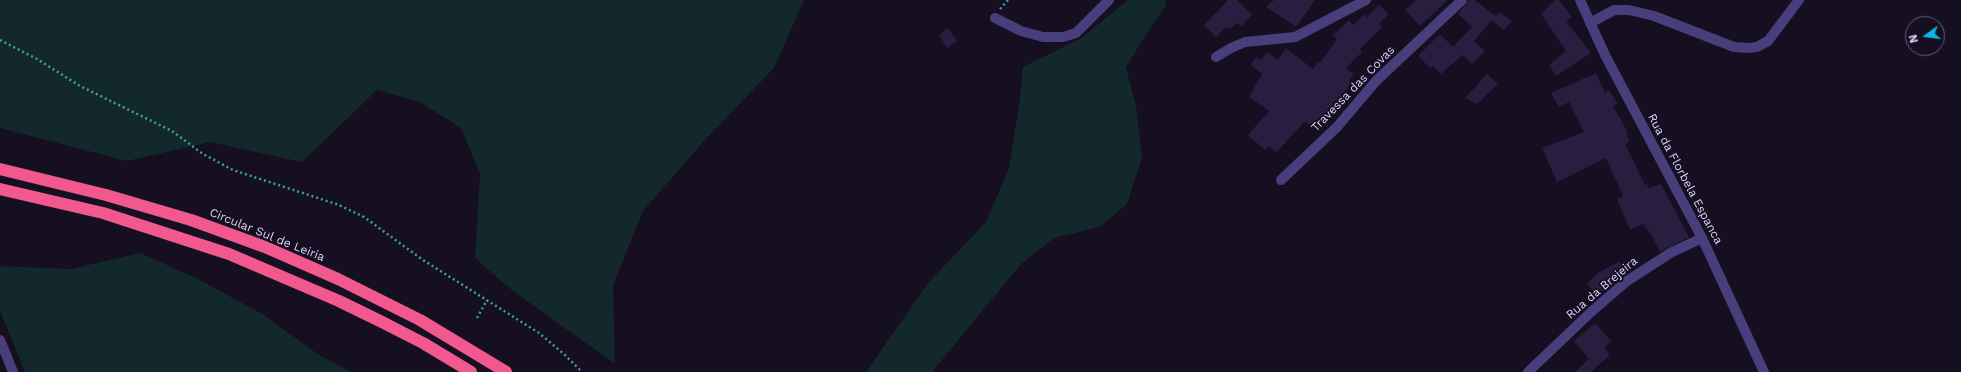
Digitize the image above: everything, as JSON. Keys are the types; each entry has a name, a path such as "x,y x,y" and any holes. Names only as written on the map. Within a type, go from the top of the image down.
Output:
{"highway":[{"name":"Circular Sul de Leiria","path":"0,169 106,195 191,220 265,247 338,279 420,320 506,372"},
{"path":"0,189 102,213 230,254 339,301 382,322 424,343 471,372"}],"street":[{"path":"996,18 1021,31 1043,37 1063,37 1076,33 1109,0"},
{"path":"1216,57 1231,48 1246,42 1295,37 1366,0"},
{"name":"Travessa das Covas","path":"1281,180 1337,127 1376,81 1462,0"},
{"name":"Rua da Florbela Espanca","path":"1580,0 1619,82 1702,238 1764,372"},
{"path":"1590,22 1614,10 1629,10 1654,16 1734,47 1749,48 1757,47 1768,41 1799,0"},
{"name":"Rua da Brejeira","path":"1528,372 1591,312 1627,281 1672,252 1702,238"},
{"path":"0,340 13,372"}],"path":[{"path":"0,40 37,59 80,86 172,131 203,154 233,170 339,205 364,217 423,260 539,333 564,354 582,372"},
{"path":"478,318 487,300"}],"green space":[{"path":"0,0 804,0 774,68 704,141 643,211 613,285 615,364 509,288 475,258 480,174 461,128 420,102 377,90 302,162 210,142 127,161 0,128"},
{"path":"1128,0 1165,0 1166,5 1141,42 1126,68 1136,106 1142,158 1127,204 1099,227 1054,238 1020,265 932,372 866,372 928,283 986,222 1009,168 1019,106 1023,67 1080,39"},
{"path":"140,253 196,278 264,315 319,355 351,372 25,372 0,311 0,266 71,269"}],"building":[{"path":"1228,0 1237,0 1252,15 1242,26 1237,23 1229,29 1226,27 1216,37 1204,25"},
{"path":"1274,0 1315,0 1296,27 1266,7"},
{"path":"1416,0 1448,0 1420,26 1405,10"},
{"path":"1469,0 1475,0 1495,16 1500,12 1512,21 1504,30 1492,20 1474,41 1485,51 1472,64 1462,55 1441,74 1433,66 1430,68 1418,56 1440,34 1453,47 1472,27 1458,14"},
{"path":"1555,0 1559,0 1572,17 1566,21 1591,53 1556,76 1549,65 1566,51 1541,14"},
{"path":"1379,5 1389,14 1379,24 1382,27 1360,49 1362,52 1346,68 1354,74 1349,80 1352,82 1321,120 1324,123 1317,131 1305,121 1276,153 1269,146 1265,150 1248,135 1269,111 1249,97 1262,74 1251,65 1256,57 1261,60 1267,52 1278,60 1286,48 1313,69 1318,62 1320,63 1337,39 1333,35 1349,20 1353,25 1364,14 1367,17"},
{"path":"948,28 957,41 947,48 939,35"},
{"path":"1596,73 1605,93 1609,90 1618,104 1613,106 1626,129 1629,142 1625,144 1645,185 1647,184 1649,188 1661,184 1689,237 1660,252 1652,236 1643,224 1630,230 1617,199 1623,196 1606,158 1557,182 1542,148 1584,132 1569,102 1559,107 1551,93"},
{"path":"1487,74 1498,84 1477,104 1465,98"},
{"path":"1620,261 1626,272 1613,280 1614,282 1597,297 1587,283 1598,273"},
{"path":"1595,323 1611,341 1604,348 1610,355 1591,372 1575,372 1589,359 1574,341"}]}
